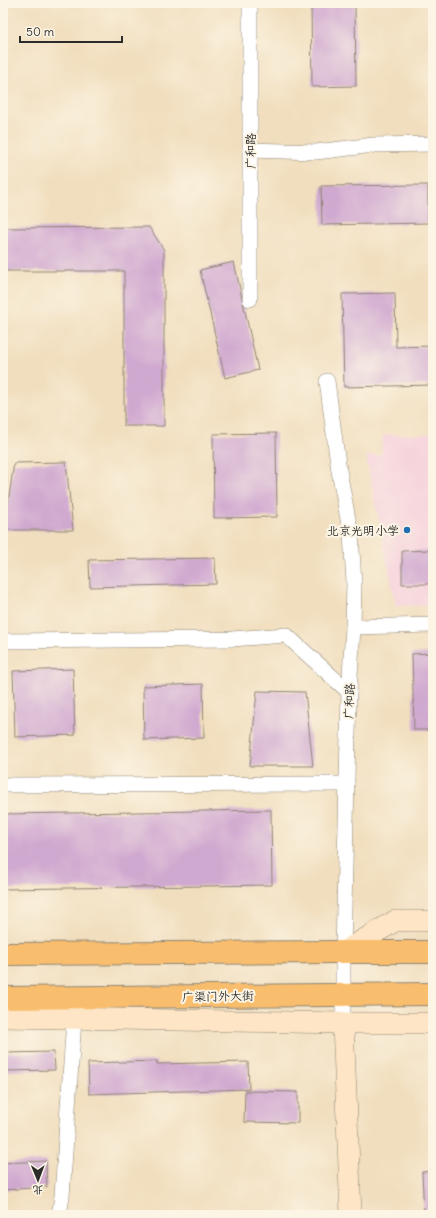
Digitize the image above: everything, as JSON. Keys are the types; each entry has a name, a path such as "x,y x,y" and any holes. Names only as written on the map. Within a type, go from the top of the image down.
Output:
{"main road":[{"path":"3,954 433,952"},
{"name":"广渠门外大街","path":"3,998 433,994"}],"street":[{"name":"广和路","path":"250,3 250,299"},
{"path":"250,150 316,152 374,145 433,144"},
{"name":"广和路","path":"327,381 339,471 351,535 354,582 349,692 343,952 343,1023"},
{"path":"353,627 433,625"},
{"path":"3,641 232,639 286,635 349,692"},
{"path":"3,784 347,784"},
{"path":"343,952 395,921 433,920"},
{"name":"广渠门外大街","path":"3,1017 343,1023 433,1023"},
{"path":"59,1215 62,1196 74,1018"},
{"path":"343,1023 351,1215"}],"shaded area":[{"name":"北京光明小学","path":"433,434 433,605 396,606 366,456 381,455 383,435"}],"building":[{"path":"311,3 355,3 356,86 312,87"},
{"path":"428,185 428,223 322,225 321,186"},
{"path":"149,227 164,250 164,426 124,426 124,271 3,271 3,228"},
{"path":"234,262 258,370 225,378 200,270"},
{"path":"395,293 396,347 433,346 433,385 344,387 342,294"},
{"path":"276,433 277,517 214,518 213,434"},
{"path":"66,462 73,530 4,530 14,463"},
{"path":"433,550 433,584 402,584 402,551"},
{"path":"215,558 216,584 90,587 89,560"},
{"path":"433,653 433,730 414,730 412,654"},
{"path":"73,669 75,735 15,737 13,671"},
{"path":"203,684 204,738 144,740 143,686"},
{"path":"257,691 305,692 313,766 250,766"},
{"path":"271,810 272,885 3,889 3,814"},
{"path":"54,1052 55,1070 3,1071 3,1053"},
{"path":"157,1061 157,1064 248,1062 249,1089 89,1094 88,1063"},
{"path":"245,1091 298,1092 298,1123 244,1122"},
{"path":"46,1161 47,1187 3,1190 3,1163"},
{"path":"433,1171 433,1215 424,1215 422,1172"}],"place":[{"name":"北京光明小学","path":"407,530"}]}
